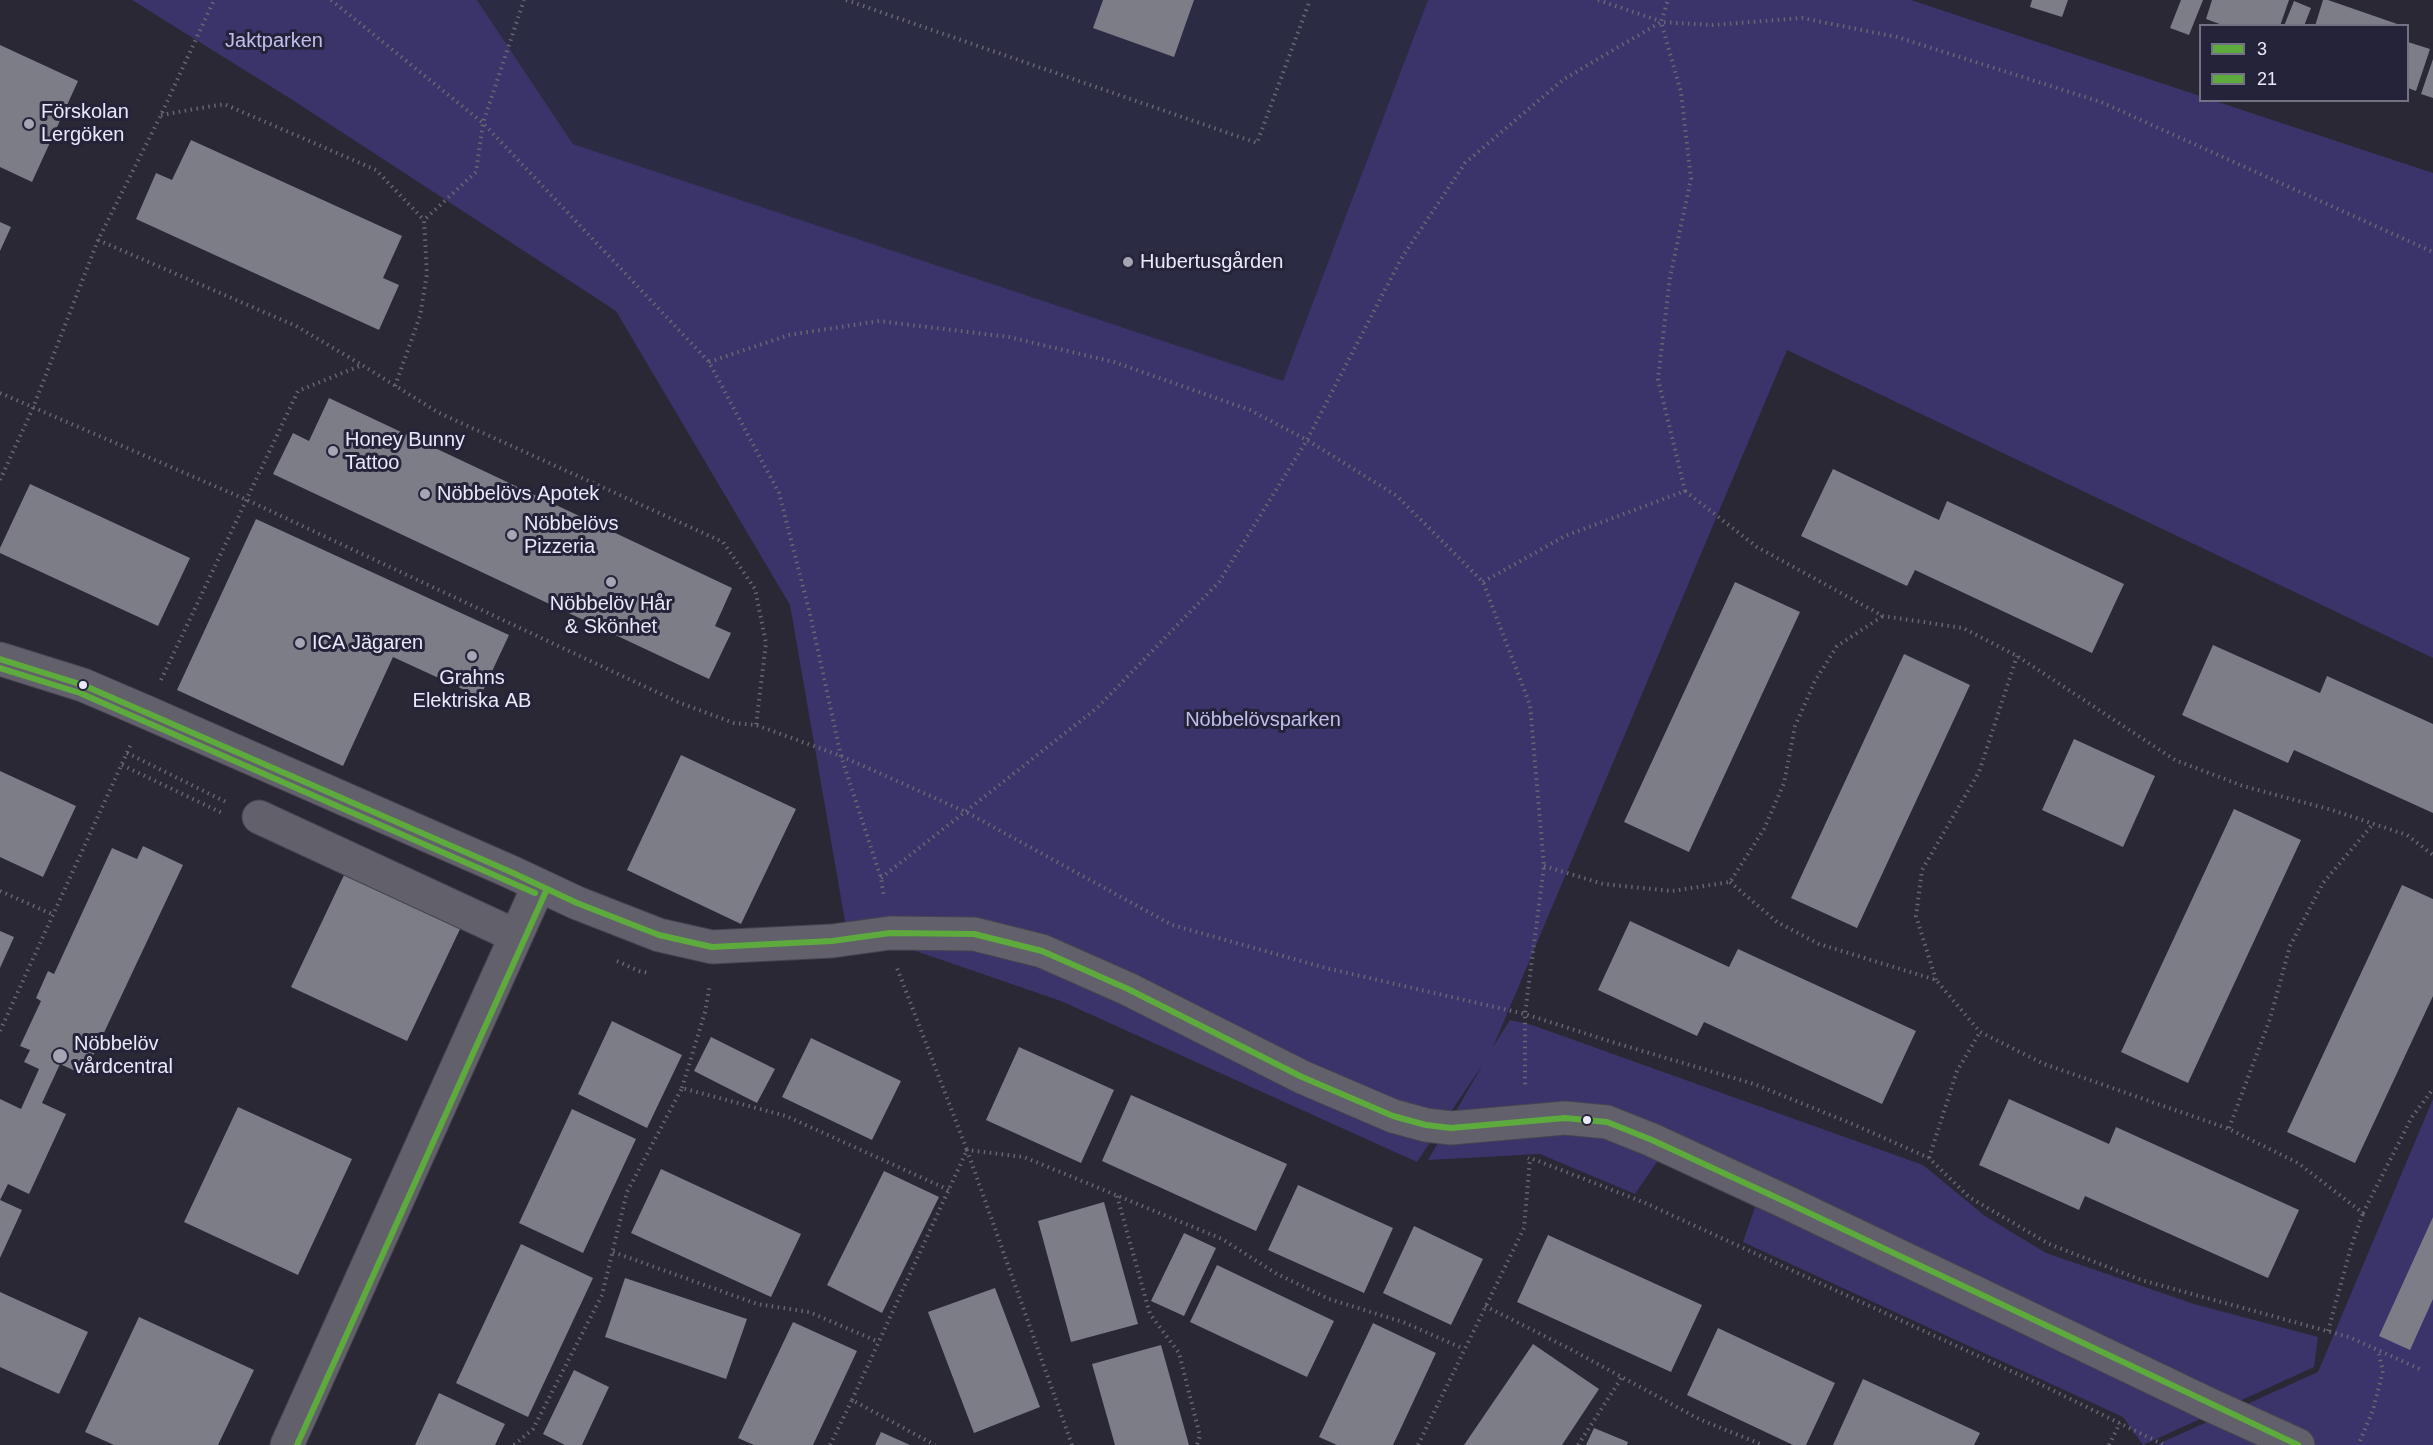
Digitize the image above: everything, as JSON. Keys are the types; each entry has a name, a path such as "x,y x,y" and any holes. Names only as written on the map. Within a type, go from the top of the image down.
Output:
{"street":[{"path":"0,659 82,685 577,903 659,935 712,947 832,941 890,933 974,934 1042,951 1128,989 1302,1077 1393,1116 1426,1125 1451,1128 1565,1118 1607,1122 1652,1140 2298,1445"},
{"path":"243,817 516,936"},
{"path":"287,1445 539,885"}],"path":[{"path":"0,480 33,408 98,240 161,115 214,0"},
{"path":"331,0 483,123 709,362 779,493 810,614 841,756"},
{"path":"424,220 476,172 483,123 524,0"},
{"path":"846,0 1257,143 1310,0"},
{"path":"1598,0 1661,22 1712,26 1802,18 1897,37 2102,102 2433,252"},
{"path":"1668,0 1661,22 1681,92 1692,179 1670,277 1658,379 1685,491 1757,547 1883,616 1963,628 2017,656 2175,760 2243,786 2332,810 2408,836 2433,855"},
{"path":"881,878 1097,708 1219,582 1307,440 1401,259 1465,163 1564,79 1661,22"},
{"path":"161,115 224,104 376,170 424,220 427,274 422,305 395,386"},
{"path":"98,240 296,326 439,413 723,542 755,589 766,642 756,726"},
{"path":"709,362 789,335 879,321 1009,337 1114,362 1250,410 1307,440 1397,496 1483,582 1530,705 1544,866 1525,1014 1525,1123 1530,1159 1524,1228 1418,1445"},
{"path":"0,1031 146,712 298,391 362,365"},
{"path":"0,393 247,500 680,703 734,723 756,726 841,756 966,812 1172,925 1326,968 1525,1014 1754,1084 1929,1158 1969,1197 2049,1244 2141,1280 2349,1338 2422,1370"},
{"path":"1483,582 1564,536 1685,491"},
{"path":"1544,866 1603,884 1672,891 1730,882 1764,829 1784,783 1795,726 1815,681 1838,646 1883,616"},
{"path":"2017,656 1979,772 1922,870 1916,916 1936,980 1980,1032 2044,1064 2229,1129 2298,1163 2363,1213"},
{"path":"127,753 243,817"},
{"path":"122,765 243,817"},
{"path":"2229,1129 2270,1019 2290,946 2323,883 2373,824"},
{"path":"1730,882 1777,922 1819,944 1936,980"},
{"path":"0,891 54,915"},
{"path":"894,963 967,1150 1072,1445"},
{"path":"514,1445 533,1429 602,1295 627,1192 682,1088 705,1012 711,983"},
{"path":"1929,1158 1957,1071 1980,1032"},
{"path":"682,1088 786,1116 949,1190"},
{"path":"2328,1332 2351,1246 2363,1213 2412,1117 2433,1089"},
{"path":"830,1445 967,1150"},
{"path":"967,1150 1024,1157 1222,1239 1276,1274 1329,1299 1402,1322 1464,1349"},
{"path":"1520,1157 1642,1202 2046,1386 2164,1445"},
{"path":"1117,1195 1150,1314 1179,1353 1200,1436 1197,1445"},
{"path":"613,1252 757,1304 809,1312 879,1342"},
{"path":"1485,1306 1699,1419 1763,1445"},
{"path":"2360,1442 2373,1410 2383,1371 2378,1350"},
{"path":"1578,1445 1622,1377"},
{"path":"852,1400 935,1445"},
{"path":"2109,1445 2120,1423"}],"shaded area":[{"name":"Hubertusgården","path":"477,0 1428,0 1283,381 573,144"}],"green space":[{"name":"Nöbbelövsparken","path":"132,0 477,0 573,144 1283,381 1428,0 1911,0 2199,96 2199,102 2218,102 2433,173 2433,658 1787,350 1493,1047 1510,1020 1532,1025 1923,1165 1985,1216 2046,1253 2194,1304 2318,1337 2314,1367 2143,1445 2123,1417 1743,1242 1756,1204 1659,1159 1635,1194 1540,1154 1428,1160 1483,1064 1417,1162 1061,1001 846,927 790,605 616,311 291,99"},
{"path":"2433,1099 2433,1445 2156,1445 2318,1372"}],"building":[{"path":"1103,0 1194,0 1174,57 1093,28"},
{"path":"2032,0 2068,0 2062,17 2030,7"},
{"path":"2181,0 2203,0 2189,35 2170,28"},
{"path":"2212,0 2289,0 2281,24 2220,24 2206,19"},
{"path":"2323,0 2328,0 2397,24 2316,24"},
{"path":"2294,1 2311,8 2305,24 2285,24"},
{"path":"2409,42 2430,49 2416,91 2409,88"},
{"name":"Förskolan Lergöken","path":"0,45 78,81 32,182 0,167"},
{"path":"2433,59 2433,98 2421,94"},
{"path":"191,140 402,236 383,278 399,285 379,330 136,219 156,173 172,180"},
{"path":"0,222 11,227 0,251"},
{"path":"329,398 732,588 715,626 731,633 709,679 273,474 293,433 309,441"},
{"path":"1833,469 1939,520 1947,501 2124,584 2092,653 1915,570 1907,586 1801,536"},
{"path":"30,484 190,558 158,626 0,553 0,548"},
{"path":"256,519 509,635 480,697 393,657 343,766 177,690"},
{"path":"1735,582 1800,612 1689,852 1624,822"},
{"path":"2213,645 2320,693 2327,676 2433,724 2433,813 2294,750 2288,763 2182,715"},
{"path":"1904,654 1970,685 1857,928 1791,898"},
{"path":"2074,739 2155,776 2123,847 2042,810"},
{"path":"681,755 796,809 741,924 627,870"},
{"path":"0,771 76,806 43,877 0,857"},
{"path":"2234,809 2301,840 2188,1083 2121,1052"},
{"name":"Nöbbelöv vårdcentral","path":"143,846 183,865 84,1075 60,1064 42,1103 66,1114 29,1194 8,1184 0,1200 0,1099 21,1109 39,1069 24,1062 30,1050 20,1046 41,1001 36,998 48,971 54,974 112,848 137,859"},
{"path":"345,873 461,927 407,1041 291,987"},
{"path":"2402,885 2433,899 2433,996 2355,1163 2287,1132"},
{"path":"1630,921 1729,967 1738,949 1916,1031 1882,1104 1704,1022 1697,1036 1598,990"},
{"path":"0,931 14,937 0,968"},
{"path":"612,1021 682,1055 647,1128 578,1094"},
{"path":"711,1037 775,1069 757,1103 694,1071"},
{"path":"811,1038 901,1081 872,1140 782,1097"},
{"path":"1019,1047 1114,1090 1081,1163 986,1120"},
{"path":"1131,1095 1287,1164 1256,1231 1102,1161"},
{"path":"2009,1099 2109,1144 2116,1127 2299,1210 2268,1278 2085,1196 2079,1210 1979,1165"},
{"path":"238,1107 352,1159 298,1275 184,1222"},
{"path":"572,1109 636,1139 583,1253 519,1223"},
{"path":"661,1169 801,1234 771,1297 631,1233"},
{"path":"884,1171 939,1197 882,1313 827,1285"},
{"path":"1298,1185 1393,1228 1364,1293 1268,1250"},
{"path":"0,1200 22,1210 0,1258"},
{"path":"1104,1202 1138,1324 1071,1342 1038,1221"},
{"path":"2433,1217 2433,1299 2410,1350 2379,1336"},
{"path":"1414,1226 1483,1259 1451,1325 1383,1293"},
{"path":"1184,1233 1216,1248 1184,1316 1151,1301"},
{"path":"1548,1235 1702,1305 1671,1372 1517,1302"},
{"path":"521,1244 593,1278 528,1417 456,1383"},
{"path":"1217,1265 1334,1321 1307,1377 1190,1322"},
{"path":"625,1278 747,1319 726,1379 605,1337"},
{"path":"995,1288 1040,1407 974,1433 928,1312"},
{"path":"0,1292 88,1332 59,1394 0,1367"},
{"path":"139,1317 254,1370 218,1445 114,1445 85,1432"},
{"path":"793,1322 857,1351 813,1445 754,1445 738,1438"},
{"path":"1373,1323 1436,1353 1393,1445 1337,1445 1319,1437"},
{"path":"1718,1328 1835,1383 1806,1445 1793,1445 1687,1395"},
{"path":"1533,1344 1599,1389 1562,1445 1464,1445"},
{"path":"1161,1345 1189,1445 1115,1445 1092,1364"},
{"path":"574,1370 609,1387 582,1445 565,1445 543,1434"},
{"path":"1863,1379 1980,1433 1974,1445 1833,1445"},
{"path":"439,1393 505,1424 495,1445 415,1445"},
{"path":"1594,1428 1628,1442 1627,1445 1586,1445"},
{"path":"881,1432 910,1445 875,1445"}],"transit line":[{"name":"3","path":"0,659 83,685 577,903 659,935 712,947 832,941 890,933 974,934 1042,951 1128,989 1302,1077 1393,1116 1426,1125 1451,1128 1565,1118 1607,1122 1652,1140 1786,1202 2298,1445"},
{"name":"21","path":"0,668 80,693 535,893"},
{"name":"21","path":"297,1445 547,889"}],"place":[{"name":"Förskolan Lergöken","path":"29,124"},
{"name":"Hubertusgården","path":"1128,262"},
{"name":"Honey Bunny Tattoo","path":"333,451"},
{"name":"Nöbbelövs Apotek","path":"425,494"},
{"name":"Nöbbelövs Pizzeria","path":"512,535"},
{"name":"Nöbbelöv Hår & Skönhet","path":"611,582"},
{"name":"ICA Jägaren","path":"300,643"},
{"name":"Grahns Elektriska AB","path":"472,656"},
{"name":"Nöbbelöv vårdcentral","path":"60,1056"}],"park label":[{"name":"Jaktparken","path":"274,41"}]}
